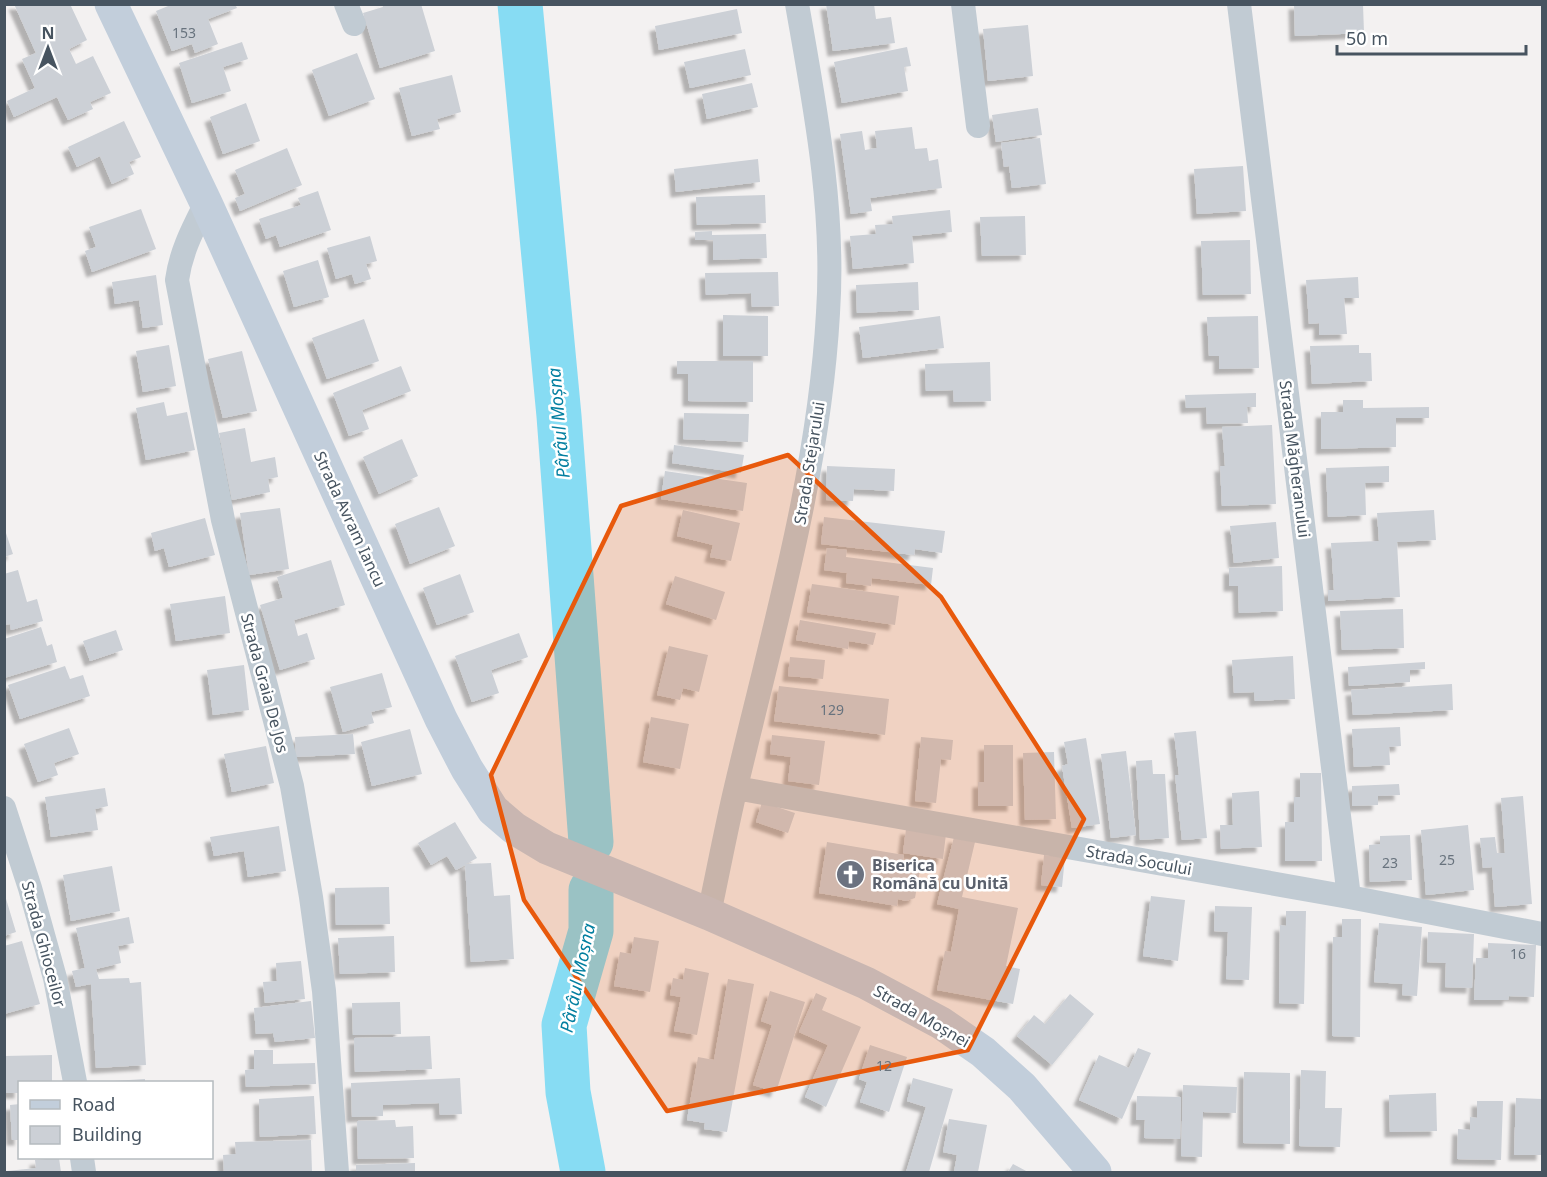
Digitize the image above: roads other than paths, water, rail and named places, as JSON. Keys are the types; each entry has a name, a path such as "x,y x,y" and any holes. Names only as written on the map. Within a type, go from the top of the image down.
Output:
{"main road":[{"name":"Strada Avram Iancu","path":"111,4 206,203 441,719 467,769 493,810 514,828 547,848 709,914"},
{"name":"Strada Moșnei","path":"709,914 866,983 940,1023 983,1052 1022,1087 1095,1173"}],"street":[{"name":"Strada Stejarului","path":"709,914 736,788 794,551 816,434 828,313 826,189 797,4"},
{"path":"963,4 978,126"},
{"name":"Strada Măgheranului","path":"1240,13 1349,897"},
{"name":"Strada Graia De Jos","path":"206,203 184,246 179,260 177,280 223,520 292,786 324,991 337,1173"},
{"name":"Strada Socului","path":"736,788 1349,897 1542,934"},
{"name":"Strada Ghioceilor","path":"4,808 30,888 55,978 75,1081"}],"waterway":[{"name":"Pârâul Moșna","path":"520,4 559,416 591,842"},
{"name":"Pârâul Moșna","path":"583,1172 568,1092 564,1025 591,931 591,890"}],"place":[{"name":"Biserica Română cu Unită","path":"851,874"}]}
